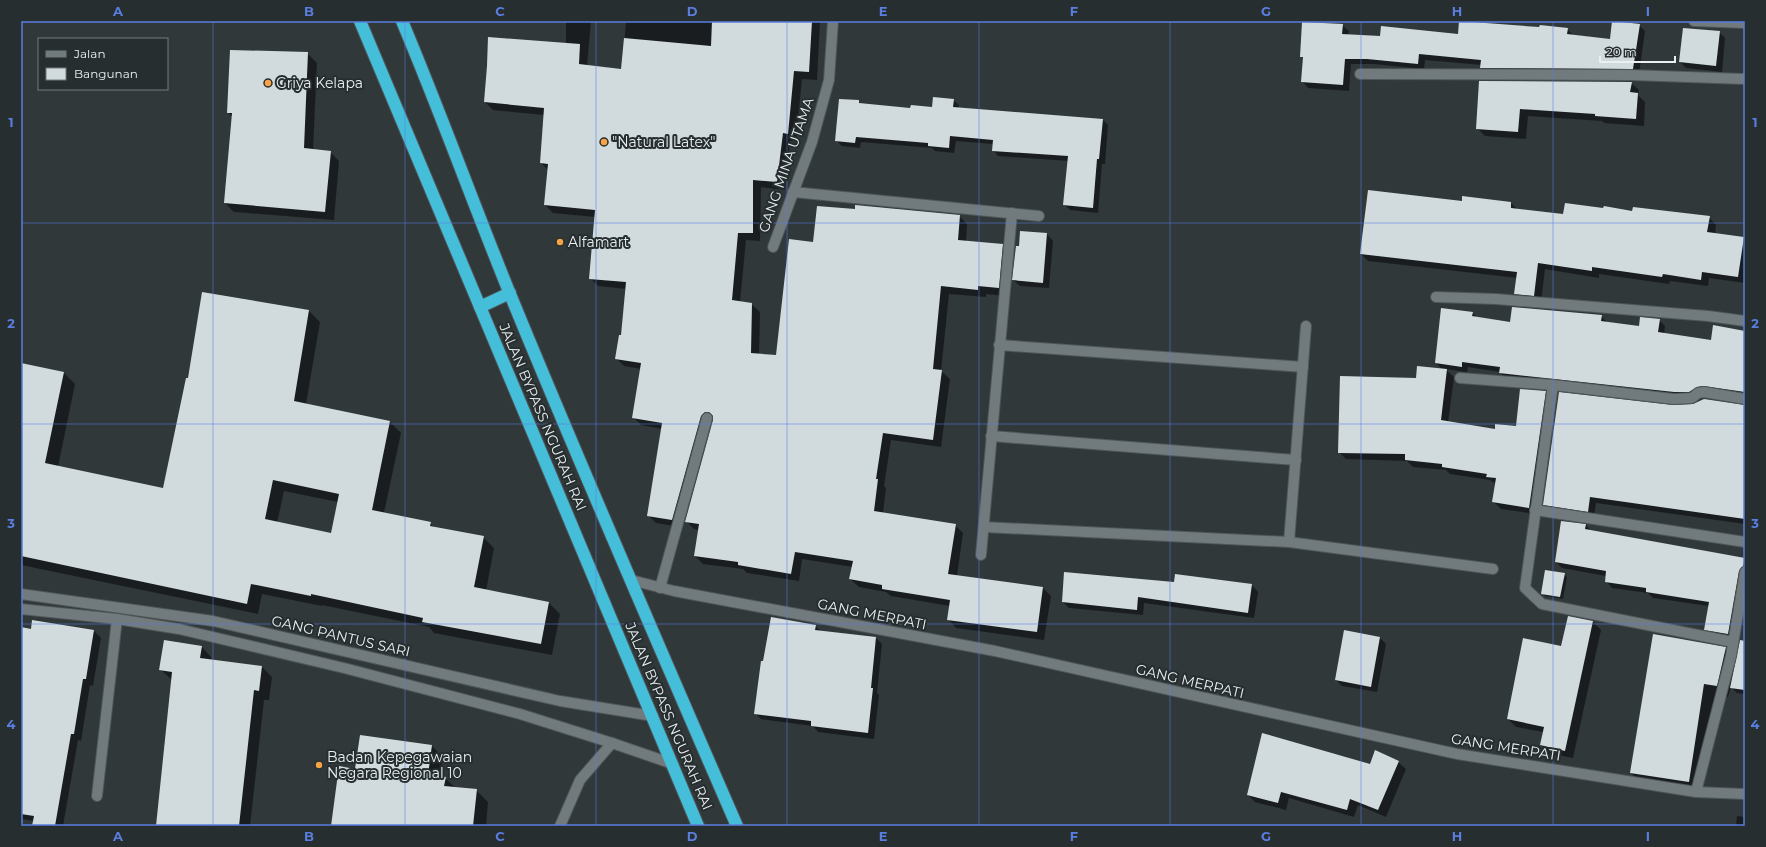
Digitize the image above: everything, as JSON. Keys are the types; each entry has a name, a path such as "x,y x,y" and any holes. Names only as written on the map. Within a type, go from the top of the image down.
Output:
{"highway":[{"name":"JALAN BYPASS NGURAH RAI","path":"360,21 698,826"},
{"name":"JALAN BYPASS NGURAH RAI","path":"402,21 472,193 510,292 631,580 737,826"},
{"path":"480,307 510,292"}],"street":[{"name":"GANG MINA UTAMA","path":"773,247 812,142 829,80 833,21"},
{"path":"1694,21 1745,23"},
{"path":"1360,74 1608,74 1745,79"},
{"path":"793,192 1039,216"},
{"path":"981,555 1012,213"},
{"path":"1436,297 1520,301 1708,316 1745,321"},
{"path":"1289,542 1306,326"},
{"path":"999,345 1303,367"},
{"path":"1460,378 1554,385 1674,399 1692,398 1698,393 1704,392 1745,399"},
{"path":"1554,385 1524,588 1542,604 1733,642"},
{"path":"660,588 707,418"},
{"path":"991,436 1296,460"},
{"path":"1536,510 1745,542"},
{"path":"984,527 1289,542 1493,569"},
{"path":"1696,792 1733,642 1745,572"},
{"name":"GANG MERPATI","path":"631,580 660,588 995,651 1457,754 1696,792 1745,794"},
{"name":"GANG PANTUS SARI","path":"21,594 213,621 560,701 653,716"},
{"path":"21,609 117,619 179,629 344,668 520,714 673,764"},
{"path":"97,796 117,619"},
{"path":"560,826 580,780 612,743"}],"building":[{"path":"712,21 812,21 809,72 794,71 788,134 783,133 777,182 753,180 753,233 738,233 732,300 752,303 751,353 776,355 789,239 813,242 817,206 855,209 855,205 960,215 958,240 1003,244 999,288 978,286 978,290 941,286 933,369 942,370 933,440 883,433 876,479 878,479 874,511 956,524 948,574 1043,587 1037,632 947,620 950,600 882,589 882,585 849,579 853,561 795,552 791,574 738,565 738,562 694,556 699,524 685,522 713,420 713,416 709,412 705,412 701,416 672,520 647,516 662,423 632,418 641,363 615,359 619,335 621,335 626,282 589,279 595,210 544,205 548,164 540,163 544,108 484,102 488,37 580,44 579,64 621,69 624,38 711,46"},
{"path":"1459,21 1568,28 1567,34 1610,39 1612,21 1640,24 1633,69 1480,68 1481,60 1419,54 1418,64 1367,59 1345,59 1343,85 1301,82 1303,57 1300,57 1302,22 1343,24 1342,34 1380,36 1381,26 1458,34"},
{"path":"1683,28 1720,31 1716,66 1679,62"},
{"path":"230,50 308,52 304,148 331,151 325,212 224,203 232,113 227,113"},
{"path":"1479,81 1632,82 1630,92 1638,93 1636,119 1595,116 1595,114 1520,109 1518,132 1476,129"},
{"path":"933,97 954,99 953,107 1103,119 1099,159 1097,159 1093,208 1063,205 1068,156 992,151 993,140 950,136 949,148 928,146 928,143 856,137 855,143 835,141 839,99 859,100 859,103 910,108 911,105 932,107"},
{"path":"1368,190 1462,201 1462,196 1511,202 1511,208 1563,214 1565,203 1603,208 1604,206 1632,211 1633,207 1710,216 1707,232 1744,237 1738,277 1702,272 1701,280 1663,274 1662,277 1592,267 1592,271 1538,263 1534,296 1514,294 1517,272 1360,254"},
{"path":"1020,231 1047,233 1043,283 1012,280 1016,246 1019,246"},
{"path":"202,292 309,310 294,401 390,421 372,510 431,522 430,526 484,536 474,587 549,602 541,644 422,622 423,618 311,594 311,596 251,584 247,604 21,556 21,363 64,372 45,463 163,488 186,378 188,378","holes":["273,480 339,494 331,533 265,519"]},
{"path":"1512,307 1602,315 1601,321 1639,326 1640,317 1660,319 1658,332 1711,340 1713,325 1745,331 1745,392 1703,386 1697,387 1689,392 1674,392 1499,373 1500,367 1462,362 1462,367 1435,363 1441,308 1473,312 1472,316 1510,322"},
{"path":"1417,366 1447,369 1441,420 1495,429 1495,424 1516,426 1520,389 1546,391 1529,508 1492,502 1496,478 1486,477 1487,474 1442,467 1442,464 1405,460 1405,454 1338,453 1340,376 1416,378"},
{"path":"1559,392 1673,405 1693,404 1704,399 1745,405 1745,519 1590,497 1588,512 1543,505"},
{"path":"1561,521 1586,524 1585,529 1745,558 1743,566 1739,571 1728,634 1704,630 1709,602 1646,592 1646,588 1605,582 1606,571 1555,562"},
{"path":"1545,570 1565,573 1560,597 1541,594"},
{"path":"1064,572 1174,582 1175,574 1252,584 1248,613 1138,597 1137,610 1062,602"},
{"path":"1568,616 1593,621 1565,751 1540,745 1544,727 1507,719 1523,638 1561,646"},
{"path":"771,617 816,625 815,630 876,637 871,688 873,688 868,733 811,726 811,721 754,714 761,661 763,661"},
{"path":"32,620 94,630 86,679 83,679 74,734 71,734 55,826 32,826 34,816 21,814 21,627 31,629"},
{"path":"1344,630 1380,637 1371,687 1335,680"},
{"path":"1653,634 1726,647 1717,686 1704,684 1689,782 1630,773"},
{"path":"164,640 202,646 200,658 262,666 259,691 254,690 239,826 156,826 172,672 159,670"},
{"path":"1740,640 1745,641 1745,690 1730,688"},
{"path":"1262,733 1370,764 1375,750 1399,761 1378,810 1350,799 1347,810 1281,792 1278,803 1247,795"},
{"path":"360,735 432,745 428,775 446,777 444,786 477,789 473,826 331,826 339,766 355,769"}],"place":[{"name":"Griya Kelapa","path":"268,83"},
{"name":"\"Natural Latex\"","path":"604,142"},
{"name":"Alfamart","path":"560,242"},
{"name":"Badan Kepegawaian Negara Regional 10","path":"319,765"}]}
